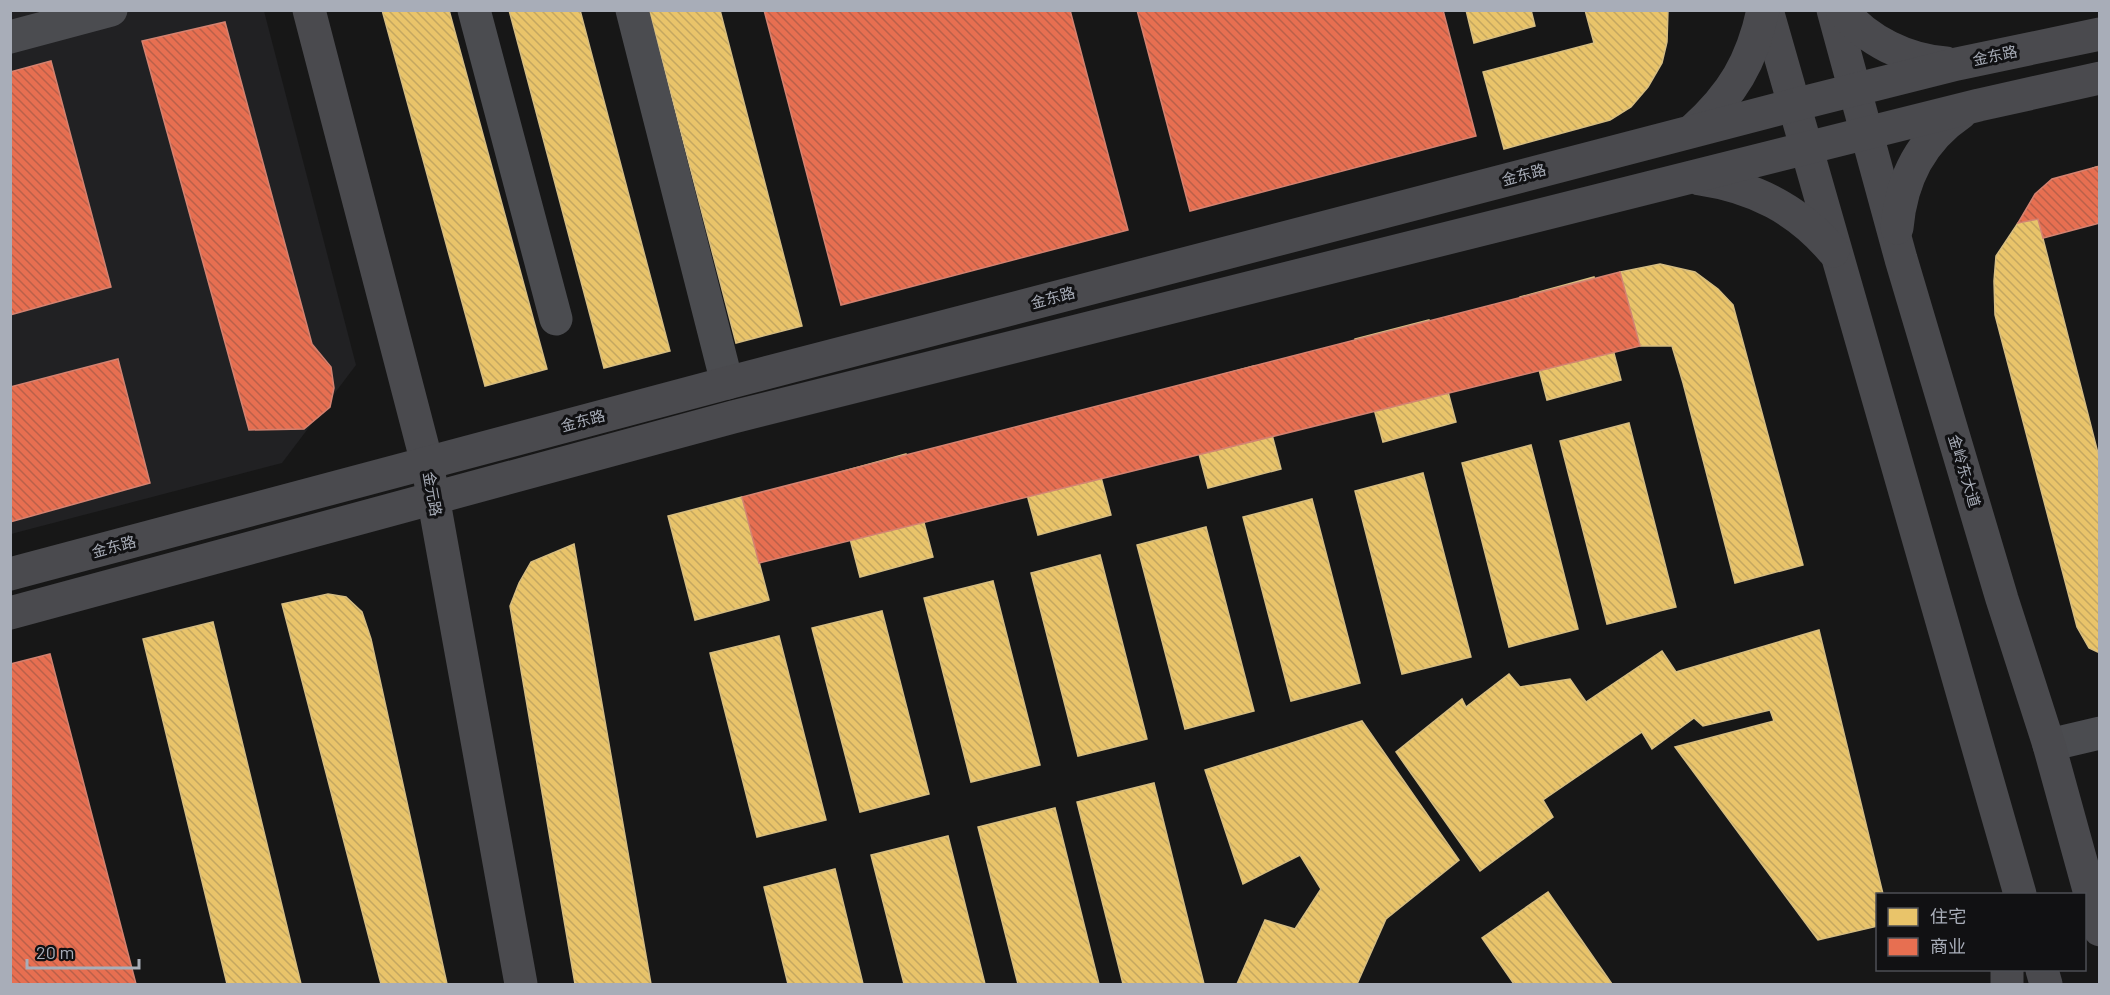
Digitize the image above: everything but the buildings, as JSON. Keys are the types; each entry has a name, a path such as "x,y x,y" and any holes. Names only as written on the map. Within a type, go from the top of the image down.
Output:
{"street":[{"path":"10,37 111,10"},
{"name":"金元路","path":"309,10 427,463 521,984"},
{"path":"474,10 556,319"},
{"path":"632,10 728,383"},
{"path":"1765,10 1807,149 2020,893"},
{"path":"1690,132 1731,90 1747,63 1765,10"},
{"name":"金岭东大道","path":"1833,10 1901,259 2002,599 2049,746 2100,930"},
{"path":"1842,10 1866,33 1889,48 1934,62 1956,64"},
{"name":"金东路","path":"10,574 728,383 1855,89 1956,64 2100,34"},
{"path":"10,614 733,417 1967,109 2100,78"},
{"path":"1901,259 1897,232 1899,206 1906,180 1918,155 1932,137 1948,121 1967,109"},
{"path":"1693,178 1725,183 1756,192 1780,204 1801,218 1837,256"},
{"path":"2049,746 2100,733"},
{"path":"2002,831 2004,893"}],"shaded area":[{"path":"11,11 264,11 356,365 282,463 11,534"}]}
